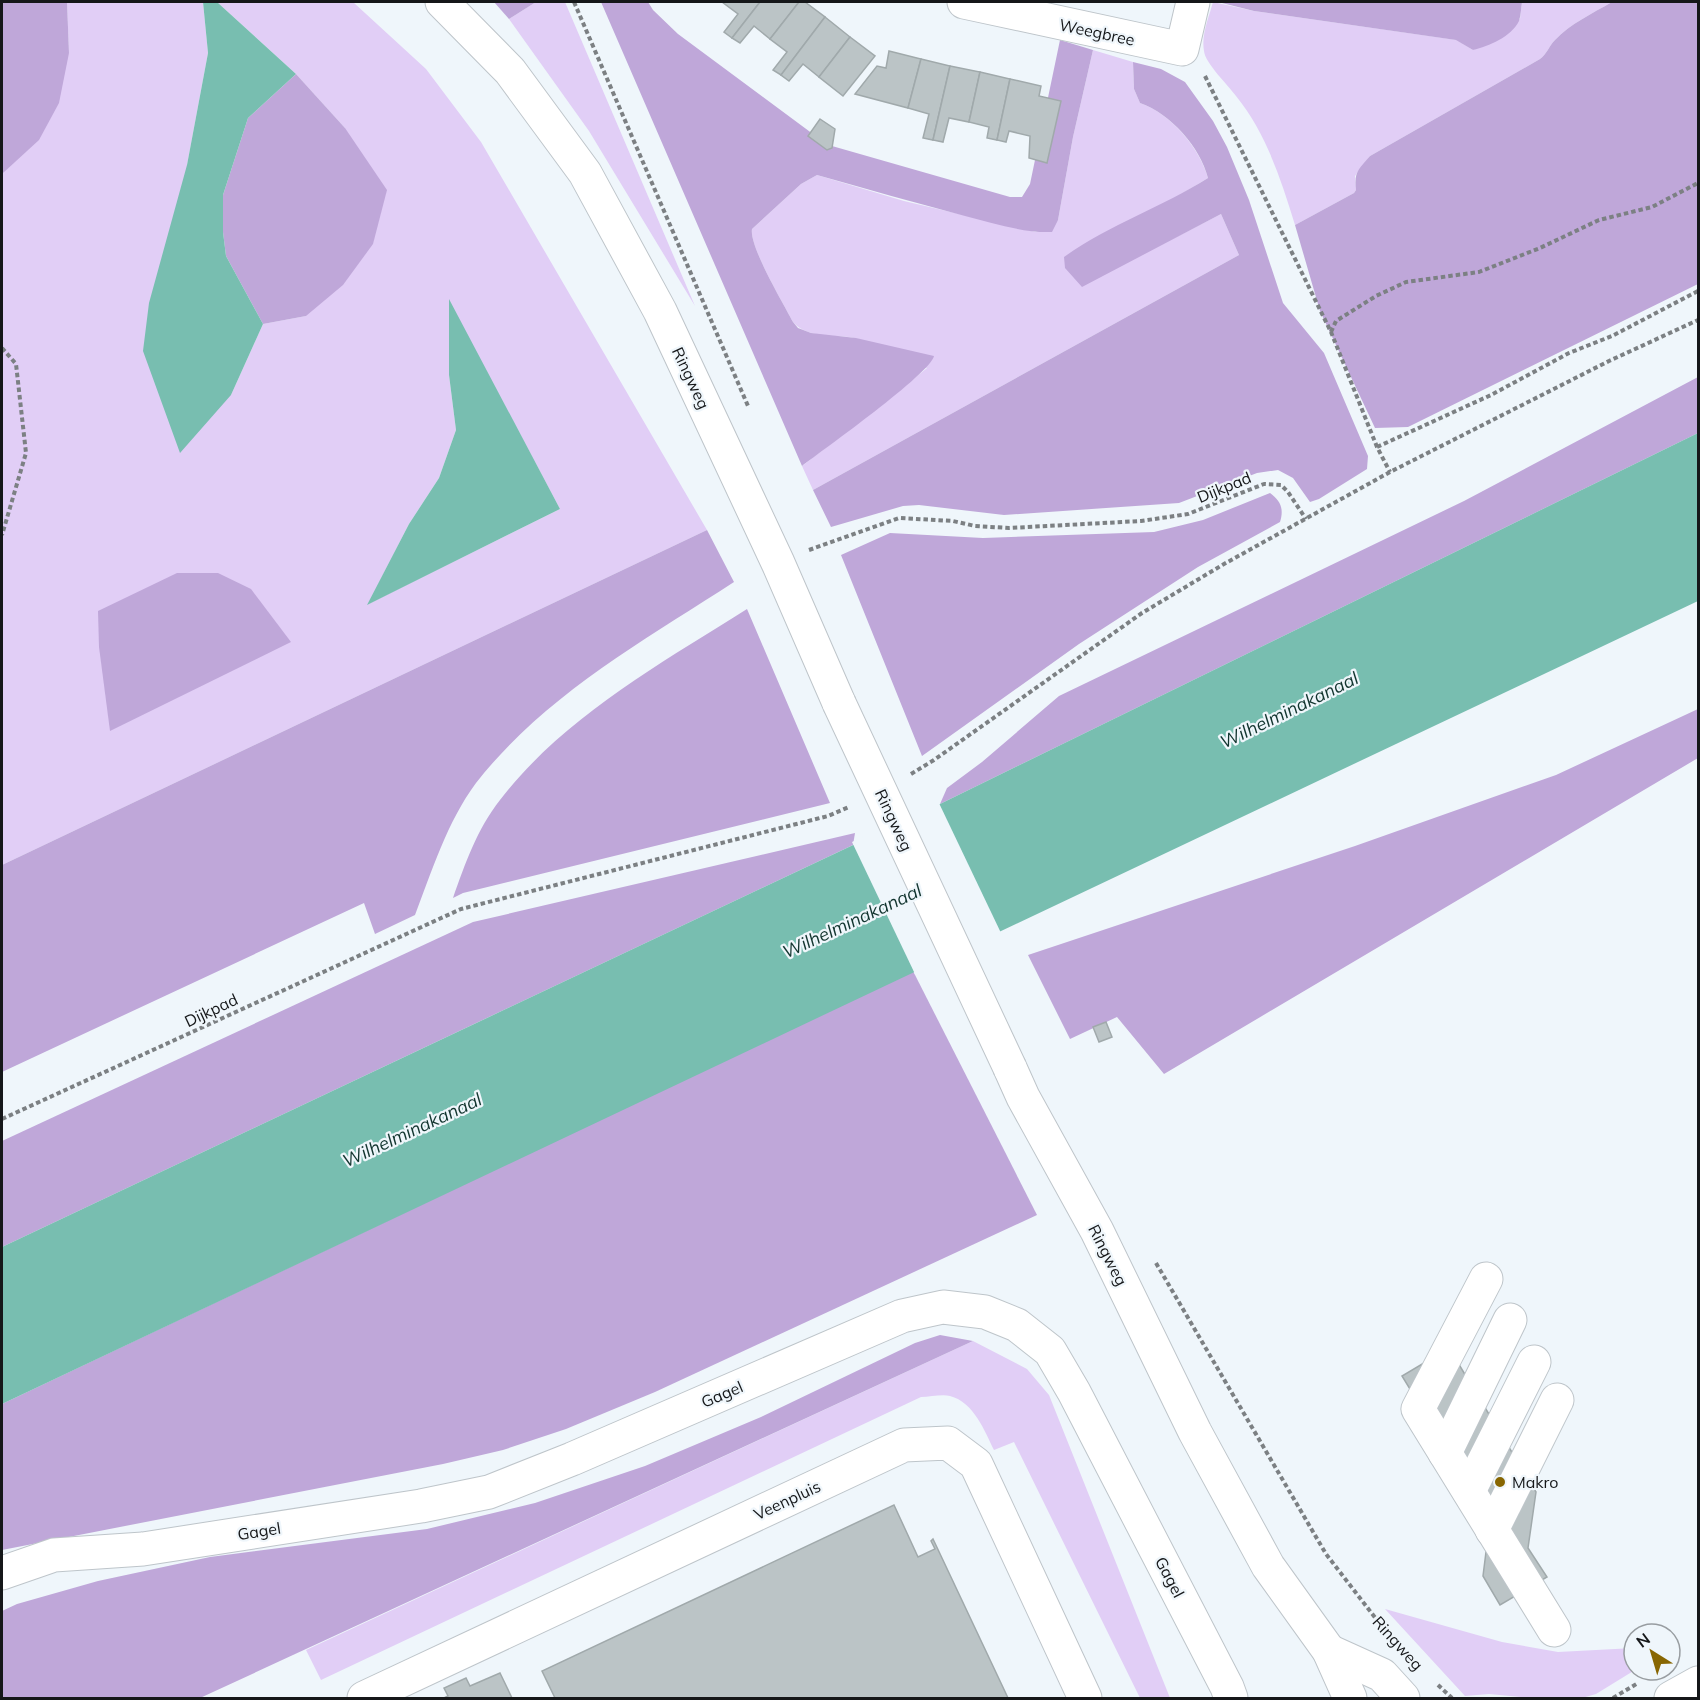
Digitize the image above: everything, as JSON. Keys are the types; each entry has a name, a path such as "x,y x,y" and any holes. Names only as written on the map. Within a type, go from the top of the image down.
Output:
{"main road":[{"name":"Ringweg","path":"442,2 510,71 585,173 660,311 778,563 839,703 1023,1097 1096,1231 1195,1432 1268,1566 1329,1651 1350,1698"},
{"name":"Weegbree","path":"964,2 1182,49"},
{"path":"1182,49 1193,2"},
{"path":"1486,1279 1418,1409 1554,1630"},
{"name":"Gagel","path":"2,1573 54,1555 143,1549 421,1506 489,1492 572,1459 902,1316 943,1307 984,1312 1017,1325 1050,1351 1231,1698"},
{"path":"1446,1453 1510,1320"},
{"path":"1469,1491 1534,1362"},
{"path":"1492,1530 1557,1400"},
{"name":"Veenpluis","path":"364,1698 904,1445 948,1443 976,1464 1085,1698"},
{"name":"Ringweg","path":"1329,1651 1382,1675 1403,1698"},
{"path":"1671,1698 1698,1683"}],"path":[{"path":"574,2 749,408"},
{"path":"1182,49 1196,59 1331,332 1377,447 1390,472"},
{"path":"1331,332 1336,321 1376,296 1406,282 1479,272 1540,248 1599,220 1652,207 1698,183"},
{"path":"1377,447 1491,395 1569,353 1612,336 1698,291"},
{"name":"Dijkpad","path":"804,539 809,550 899,518 953,521 975,526 1009,528 1142,521 1188,514 1264,484 1281,485 1306,519 1390,472 1609,361 1698,320"},
{"path":"2,348 16,364 26,453 2,534"},
{"name":"Dijkpad","path":"2,1119 430,923"},
{"name":"Ringweg","path":"1152,1256 1326,1554 1395,1644"},
{"name":"Ringweg","path":"1436,1683 1452,1698"}],"shaded area":[{"path":"2,2 67,2 69,53 59,103 39,140 3,173"},
{"path":"67,2 203,2 208,53 187,165 231,395 263,324 306,316 345,128 296,74 217,2 353,2 426,69 481,142 707,530 2,865 2,172 69,53","holes":["449,301 560,509 368,604 409,524 439,478 456,430 449,375"]},
{"path":"494,2 536,2 509,19"},
{"path":"536,2 565,2 695,306 589,131 509,19"},
{"path":"601,2 648,2 653,10 678,34 832,146 1010,197 1022,197 1030,184 1060,40 1093,50 1073,137 1058,220 1052,232 1019,229 817,175 801,184 752,229 752,237 761,261 798,328 811,333 856,338 934,356 915,378 896,394 802,466"},
{"path":"1213,2 1254,11 1457,40 1473,50 1520,19 1522,2 1612,2 1568,29 1555,40 1540,59 1370,156 1355,176 1356,190 1354,193 1295,225 1278,174 1256,125 1205,56 1203,45"},
{"path":"1218,2 1522,2 1519,21 1511,32 1492,43 1473,50 1456,40 1254,11"},
{"path":"1612,2 1698,2 1698,284 1408,427 1375,428 1320,311 1295,225 1354,193 1358,172 1370,156 1540,59 1555,40 1568,29"},
{"path":"1093,50 1133,62 1134,89 1140,103 1173,123 1198,155 1208,178 1183,193 1153,249 1221,214 1239,255 813,490 802,466 927,368 862,340 821,335 799,327 793,322 768,275 752,237 752,229 801,184 817,175 904,201 1036,232 1058,220 1073,137"},
{"path":"1133,62 1161,69 1185,82 1213,121 1227,147 1249,200 1283,303 1324,353 1368,456 1367,469 1319,499 1310,502 1293,478 1278,470 1257,473 1179,503 1004,515 919,505 903,506 831,527 813,490 1239,255 1221,214 1082,287 1065,268 1064,257 1081,246 1208,178 1198,155 1183,133 1163,115 1140,103 1134,89"},
{"path":"296,74 345,128 387,190 373,244 343,285 306,316 263,324 226,256 223,232 223,195 248,118"},
{"path":"1698,377 1698,433 940,804 947,788 982,762 1059,696 1464,501"},
{"path":"1270,493 1281,506 1280,522 1198,567 1079,644 922,756 841,555 890,533 983,538 1154,532 1203,520"},
{"path":"707,530 734,582 596,672 532,723 503,752 476,783 457,814 441,847 415,915 375,934 364,903 2,1072 2,865"},
{"path":"177,573 218,573 251,589 291,642 110,731 99,647 98,611"},
{"path":"747,609 830,803 463,893 453,898 478,835 492,811 525,770 553,743 615,694"},
{"path":"1698,709 1698,758 1164,1074 1117,1017 1070,1039 1028,955 1355,846 1556,775"},
{"path":"855,833 853,845 2,1247 2,1141 473,922"},
{"path":"913,971 1037,1215 655,1392 566,1429 503,1450 443,1464 2,1550 2,1404"},
{"path":"940,1335 973,1341 200,1698 2,1698 2,1611 17,1604 98,1581 210,1557 427,1529 535,1503 645,1466 761,1417 915,1343"},
{"path":"973,1341 1027,1369 1049,1395 1170,1698 1140,1698 1014,1442 994,1450 972,1411 966,1404 947,1395 921,1397 321,1680 306,1650"},
{"path":"1385,1609 1502,1642 1558,1652 1622,1649 1622,1678 1596,1694 1582,1698 1531,1698 1489,1694 1465,1696"}],"water":[{"path":"203,2 217,2 296,74 248,118 223,195 223,232 226,256 263,324 231,395 180,453 143,351 149,303 187,165 208,53"},
{"path":"449,299 560,509 367,605 409,524 439,478 456,430 449,375"},
{"name":"Wilhelminakanaal","path":"1698,433 1698,601 2,1404 2,1247 940,804"}],"pier":[{"path":"938,801 1001,933 915,974 852,842"}],"building":[{"path":"722,2 760,2 732,38 724,32 738,14"},
{"path":"760,2 799,2 770,39 754,26 740,43 732,38"},
{"path":"799,2 805,2 825,17 781,75 773,70 787,52 770,39"},
{"path":"825,17 850,37 819,77 803,64 789,81 781,75"},
{"path":"850,37 875,56 843,96 819,77"},
{"path":"889,51 921,59 908,108 855,94 877,66 886,68"},
{"path":"921,59 950,66 933,140 923,138 929,114 908,108"},
{"path":"950,66 980,72 969,122 949,118 943,142 933,140"},
{"path":"980,72 1010,79 997,140 987,138 989,127 969,122"},
{"path":"1010,79 1041,86 1039,96 1061,101 1047,163 1029,158 1030,136 1009,131 1006,142 997,140"},
{"path":"820,119 835,129 832,148 827,150 808,136"},
{"path":"1106,1022 1112,1037 1099,1042 1093,1027"},
{"path":"1449,1348 1536,1492 1528,1548 1547,1577 1500,1605 1483,1576 1490,1520 1402,1376"},
{"path":"894,1505 918,1557 935,1549 931,1541 933,1539 1008,1698 555,1698 542,1671"},
{"path":"500,1673 512,1698 444,1698 448,1696 444,1688 466,1678 470,1686"}],"place":[{"name":"Makro","path":"1500,1482"}]}
